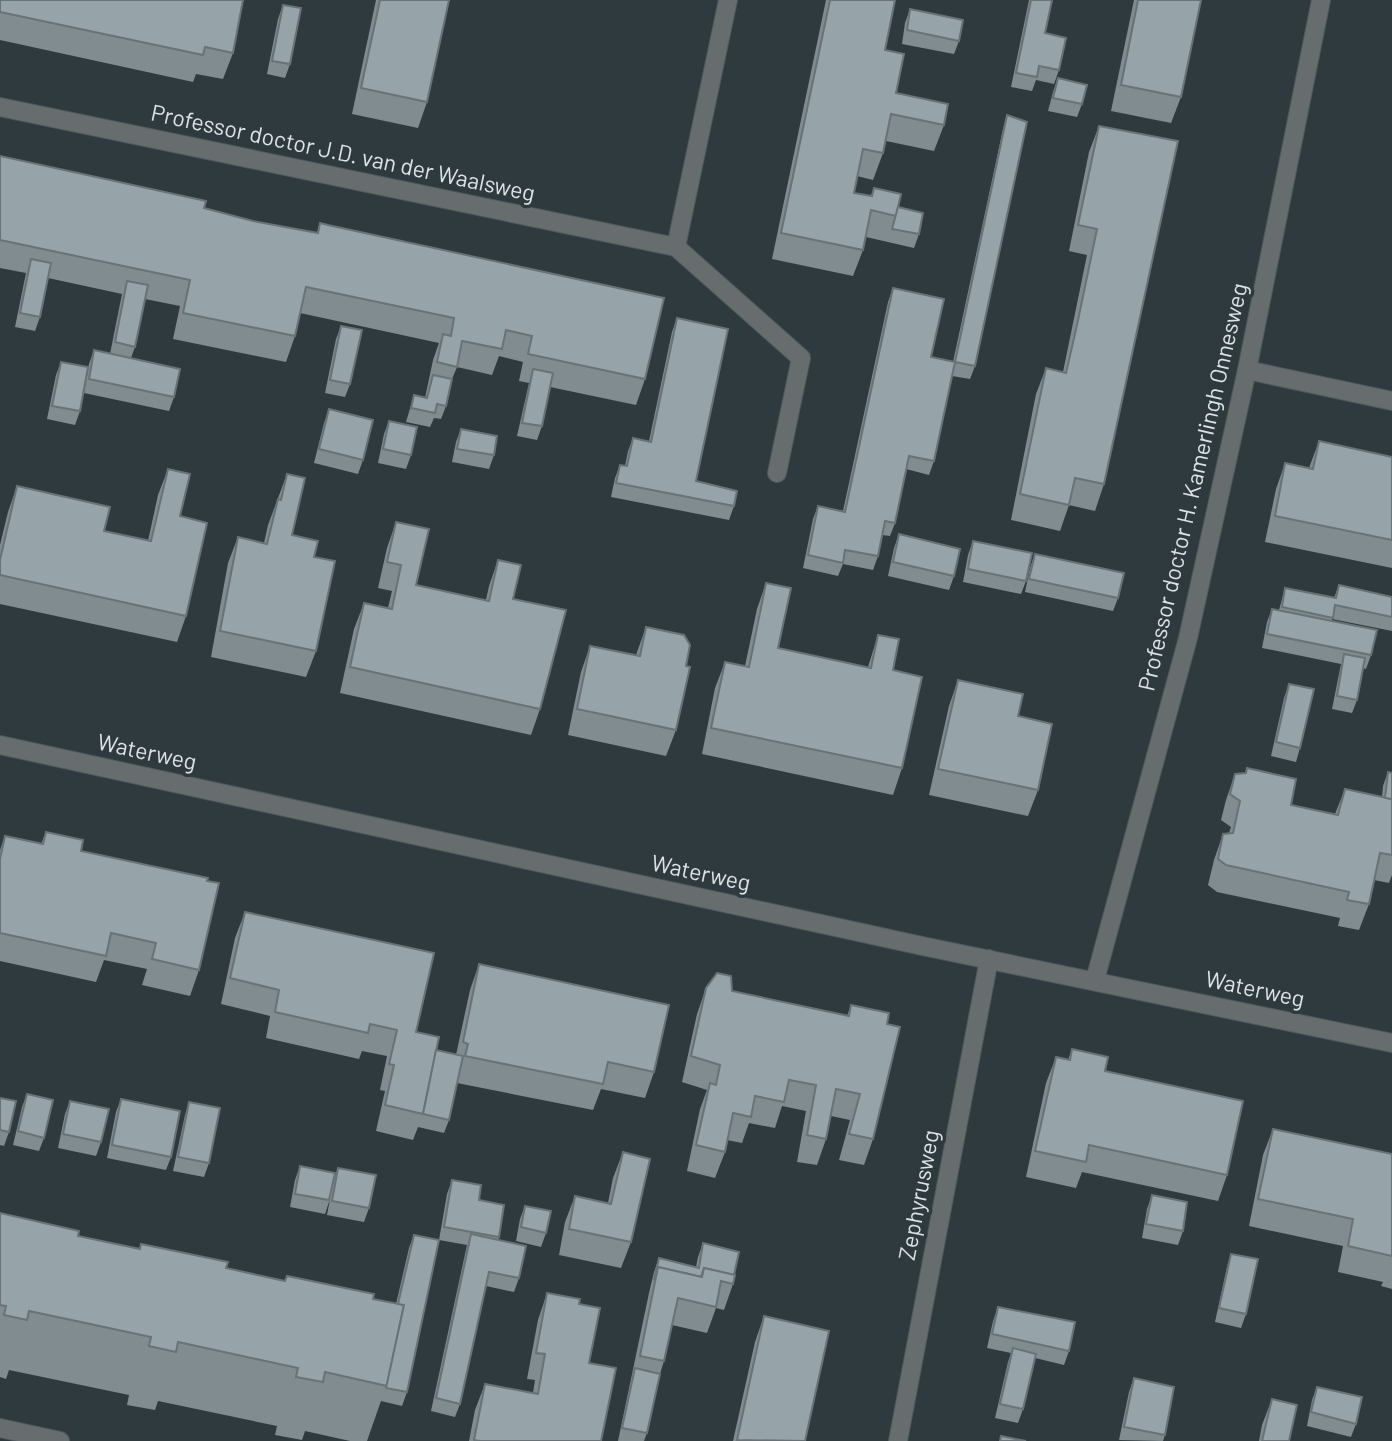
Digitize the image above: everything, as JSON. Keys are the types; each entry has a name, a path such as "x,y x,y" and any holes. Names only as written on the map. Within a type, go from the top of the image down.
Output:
{"street":[{"path":"676,247 728,0"},
{"name":"Professor doctor H. Kamerlingh Onnesweg","path":"1095,980 1188,638 1247,370 1321,0"},
{"name":"Professor doctor J.D. van der Waalsweg","path":"0,107 676,247 801,358 777,474"},
{"path":"1247,370 1392,401"},
{"name":"Waterweg","path":"0,745 989,959 1392,1043"},
{"name":"Zephyrusweg","path":"898,1441 989,959"},
{"path":"0,1428 60,1441"}],"building":[{"path":"0,0 243,0 233,53 205,47 203,55 0,12"},
{"path":"380,0 449,0 427,102 361,88"},
{"path":"830,0 895,0 885,50 904,54 896,93 948,104 944,125 891,114 883,153 863,149 854,193 872,196 874,188 901,194 896,216 871,210 863,250 781,233"},
{"path":"1031,0 1052,0 1045,33 1066,38 1059,70 1039,66 1037,77 1016,73"},
{"path":"1138,0 1201,0 1181,97 1121,85"},
{"path":"283,5 301,8 290,64 272,61"},
{"path":"910,9 963,20 959,41 907,30"},
{"path":"1058,78 1087,85 1082,104 1053,98"},
{"path":"1007,115 1027,122 975,366 955,362"},
{"path":"1099,126 1178,141 1104,484 1075,478 1069,505 1020,494 1046,368 1066,373 1077,325 1097,229 1078,225"},
{"path":"0,156 206,201 204,208 253,221 318,233 320,223 664,298 645,379 528,354 532,336 506,330 502,349 462,341 457,367 437,362 443,334 451,336 454,318 306,287 295,336 183,313 190,280 0,240"},
{"path":"898,207 923,213 919,234 892,229"},
{"path":"31,259 51,263 40,317 20,313"},
{"path":"127,281 148,285 135,347 115,342"},
{"path":"893,288 944,299 931,357 955,362 934,461 909,456 895,523 885,521 878,556 845,550 843,563 808,555 818,506 845,512"},
{"path":"677,318 728,329 696,481 737,491 734,506 616,483 620,465 627,466 633,438 651,442"},
{"path":"341,326 362,330 350,384 330,380"},
{"path":"94,350 180,369 174,397 89,379"},
{"path":"61,362 88,367 80,411 52,406"},
{"path":"533,369 553,373 542,426 522,423"},
{"path":"433,375 452,379 446,406 437,404 435,413 411,408 414,395 427,398"},
{"path":"329,409 373,420 363,460 319,449"},
{"path":"389,421 417,427 411,455 383,449"},
{"path":"461,429 497,436 494,455 457,449"},
{"path":"1319,441 1392,457 1392,540 1275,516 1285,463 1313,469"},
{"path":"168,469 190,474 180,516 207,523 186,616 0,575 0,560 17,486 110,507 104,531 151,541"},
{"path":"287,474 305,478 292,535 318,541 314,557 335,561 316,651 220,631 238,537 267,544"},
{"path":"396,522 429,529 416,585 489,601 498,560 521,565 513,599 566,610 540,709 350,667 364,603 392,609 401,565 387,562"},
{"path":"899,534 960,549 954,576 893,562"},
{"path":"973,541 1032,553 1026,581 968,569"},
{"path":"1035,554 1124,573 1118,598 1029,579"},
{"path":"766,583 791,588 778,648 871,668 878,635 899,639 893,670 922,677 902,768 711,728 725,662 749,667"},
{"path":"1339,585 1392,597 1392,617 1335,605 1333,618 1282,607 1285,588 1336,598"},
{"path":"1272,609 1377,630 1371,655 1267,634"},
{"path":"646,627 684,635 690,645 686,666 690,667 676,730 577,709 590,646 640,656"},
{"path":"1344,654 1365,658 1357,700 1337,696"},
{"path":"958,680 1023,694 1018,716 1052,724 1038,790 938,769"},
{"path":"1289,684 1314,689 1300,748 1276,742"},
{"path":"1247,768 1296,779 1291,805 1338,815 1345,789 1392,799 1392,855 1380,853 1369,904 1347,900 1349,892 1226,865 1218,859 1223,834 1233,833 1240,801 1230,794 1235,774 1246,773"},
{"path":"1388,772 1392,773 1392,799 1385,798"},
{"path":"46,832 83,840 81,851 208,878 207,881 219,883 199,970 152,959 156,943 111,933 106,956 0,933 0,859 5,836 43,844"},
{"path":"245,912 434,953 416,1032 439,1037 423,1114 385,1105 394,1065 389,1064 397,1030 370,1024 368,1033 275,1012 279,990 230,978"},
{"path":"479,964 669,1005 654,1072 608,1062 603,1084 465,1056 468,1044 463,1042"},
{"path":"717,973 731,976 732,991 849,1016 851,1005 889,1013 887,1024 900,1027 873,1139 849,1134 860,1094 836,1089 826,1139 807,1135 816,1085 789,1080 784,1102 755,1096 751,1117 733,1113 725,1152 696,1145 710,1083 716,1085 720,1065 691,1056 706,988"},
{"path":"1072,1049 1108,1057 1105,1071 1243,1101 1227,1175 1089,1145 1086,1162 1035,1151 1056,1057 1070,1060"},
{"path":"436,1050 463,1056 449,1120 423,1114"},
{"path":"27,1094 53,1100 44,1138 18,1131"},
{"path":"0,1098 16,1101 9,1132 0,1130"},
{"path":"121,1099 180,1111 171,1157 112,1145"},
{"path":"70,1101 109,1109 101,1142 63,1134"},
{"path":"189,1102 220,1108 209,1163 178,1157"},
{"path":"1273,1129 1392,1154 1392,1256 1348,1246 1353,1219 1258,1199"},
{"path":"623,1152 650,1159 631,1242 569,1229 575,1196 611,1204"},
{"path":"300,1166 335,1173 329,1200 295,1194"},
{"path":"338,1168 376,1175 369,1208 332,1201"},
{"path":"452,1180 481,1185 479,1200 504,1205 499,1237 444,1227"},
{"path":"1152,1195 1187,1202 1183,1231 1146,1224"},
{"path":"525,1206 551,1211 546,1233 521,1227"},
{"path":"0,1213 79,1231 78,1236 140,1249 141,1244 228,1262 226,1268 285,1281 287,1276 374,1294 373,1299 404,1305 387,1386 325,1372 323,1382 296,1377 298,1368 178,1342 176,1352 149,1346 151,1337 29,1311 27,1320 4,1315 6,1306 0,1305"},
{"path":"471,1234 526,1246 519,1278 489,1272 460,1404 436,1398"},
{"path":"414,1235 439,1240 407,1392 386,1388 404,1305 398,1304"},
{"path":"703,1243 739,1252 734,1275 704,1268 701,1277 658,1267 654,1280 659,1258 699,1268"},
{"path":"1231,1254 1258,1259 1246,1314 1219,1308"},
{"path":"658,1267 702,1277 704,1268 735,1275 733,1284 721,1281 716,1307 678,1298 664,1361 640,1356"},
{"path":"547,1293 580,1299 579,1304 600,1308 589,1363 616,1368 601,1441 474,1440 485,1384 538,1394 545,1354 536,1353"},
{"path":"998,1307 1075,1322 1069,1351 992,1334"},
{"path":"764,1316 829,1331 805,1441 737,1440"},
{"path":"1013,1348 1036,1354 1023,1409 1000,1404"},
{"path":"635,1368 660,1374 647,1433 622,1428"},
{"path":"1134,1378 1174,1387 1165,1435 1124,1427"},
{"path":"1317,1387 1362,1397 1356,1424 1311,1412"},
{"path":"1272,1399 1297,1405 1289,1441 1262,1441"},
{"path":"1001,1436 1026,1441 1000,1441"}]}
